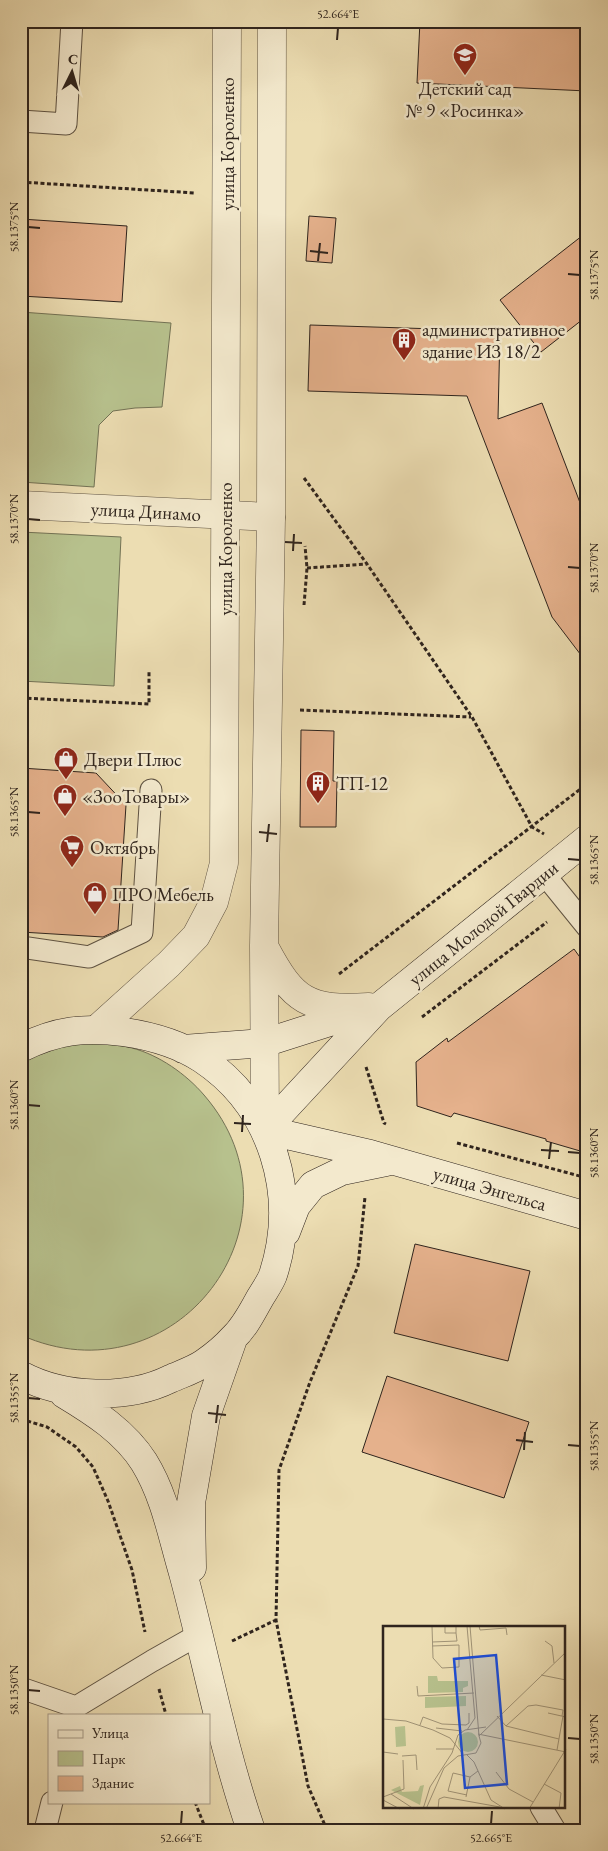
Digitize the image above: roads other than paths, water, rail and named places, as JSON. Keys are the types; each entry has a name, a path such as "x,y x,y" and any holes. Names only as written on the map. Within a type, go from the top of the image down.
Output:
{"street":[{"name":"улица Короленко","path":"97,1029 169,964 196,936 214,902 224,863 227,21"},
{"path":"265,1130 264,946 271,517 272,21"},
{"name":"улица Динамо","path":"21,505 271,517"},
{"name":"улица Молодой Гвардии","path":"378,1007 580,845"},
{"path":"264,946 285,983 311,1003 339,1009 378,1007"},
{"path":"184,1049 264,1043 378,1007"},
{"path":"265,1130 378,1007"},
{"path":"24,1045 66,1033 97,1029 150,1036 184,1049 202,1059 234,1087 255,1113 265,1130 282,1180 284,1224 282,1240"},
{"name":"улица Энгельса","path":"265,1130 587,1216"},
{"path":"33,1381 99,1394 154,1387 204,1363 243,1328 272,1277 282,1240 296,1206 313,1185 342,1171 377,1160"},
{"path":"195,1622 191,1503 206,1416 233,1338"},
{"path":"33,1381 92,1411 123,1436 144,1462 162,1496 217,1715 251,1830"}],"lane":[{"path":"21,121 66,124 72,21"},
{"path":"21,947 89,957 142,932 151,790"},
{"path":"544,874 587,927"},
{"path":"21,1688 75,1711 152,1661 195,1622"},
{"path":"45,1830 52,1804"},
{"path":"542,1808 554,1830"}],"place":[{"name":"Детский сад № 9 «Росинка»","path":"465,76"},
{"name":"административное здание ИЗ 18/2","path":"404,361"},
{"name":"Двери Плюс","path":"66,780"},
{"name":"ТП-12","path":"318,804"},
{"name":"«ЗооТовары»","path":"65,817"},
{"name":"Октябрь","path":"72,868"},
{"name":"ПРО Мебель","path":"95,915"}]}
